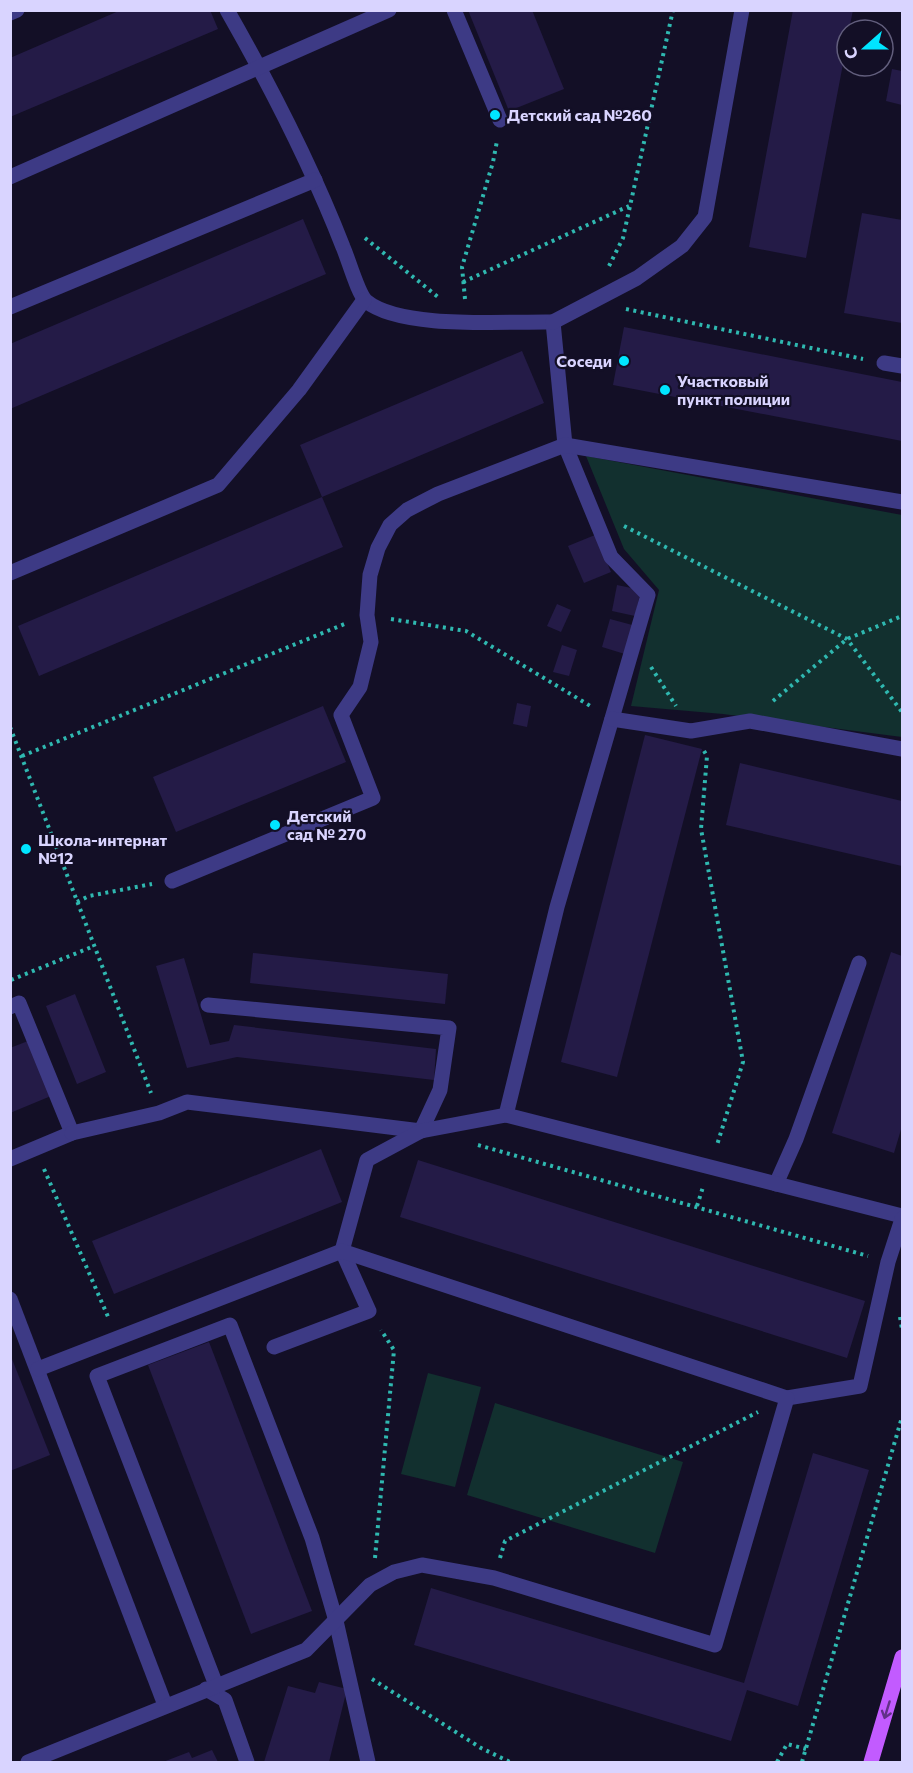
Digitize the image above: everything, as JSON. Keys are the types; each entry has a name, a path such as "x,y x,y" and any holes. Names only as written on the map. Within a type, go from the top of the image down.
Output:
{"main road":[{"path":"871,1762 903,1657"}],"lane":[{"path":"10,14 17,10"},
{"path":"227,10 260,69 315,180 364,300 385,311 437,322 553,322 637,278 682,246 705,217 742,10"},
{"path":"10,177 260,69 319,40 389,10"},
{"path":"454,10 500,120"},
{"path":"10,307 315,180"},
{"path":"10,573 218,485 298,390 364,300"},
{"path":"506,1115 557,907 648,595 611,557 565,445 553,322"},
{"path":"884,363 903,366"},
{"path":"172,881 373,798 341,715 360,687 371,642 367,615 370,575 378,548 390,525 407,510 438,494 565,445 903,502"},
{"path":"612,719 691,731 750,721 903,749"},
{"path":"776,1184 796,1139 859,963"},
{"path":"10,1007 20,1003 72,1133"},
{"path":"208,1005 449,1028 440,1090 421,1131"},
{"path":"10,1159 72,1133 159,1113 187,1102 421,1131"},
{"path":"39,1369 342,1251 787,1398 860,1386 888,1262 903,1217 506,1115 421,1131 367,1160 342,1251 369,1311 274,1347"},
{"path":"10,1299 39,1369 165,1705"},
{"path":"247,1762 225,1700 211,1687 97,1376 230,1325 312,1538 336,1622 368,1762"},
{"path":"28,1762 306,1650 370,1585 394,1572 422,1565 494,1578 716,1645 787,1398"}],"path":[{"path":"673,10 623,237 591,302 884,363"},
{"path":"466,321 462,267 493,162 500,120"},
{"path":"464,282 630,206"},
{"path":"328,208 466,321"},
{"path":"591,509 847,639 903,712"},
{"path":"22,756 367,615 466,631 612,719"},
{"path":"750,721 847,639 903,616"},
{"path":"635,641 707,756 701,829 743,1062 697,1206"},
{"path":"10,727 159,1113"},
{"path":"77,902 89,896 172,881"},
{"path":"10,980 94,946"},
{"path":"475,1144 888,1262"},
{"path":"36,1149 117,1339"},
{"path":"898,1306 903,1329"},
{"path":"369,1311 394,1350 379,1536 370,1585"},
{"path":"494,1578 505,1541 787,1398"},
{"path":"802,1762 903,1417"},
{"path":"345,1662 481,1748 510,1762"},
{"path":"777,1762 787,1744 806,1749"}],"green space":[{"path":"586,456 902,515 902,737 723,714 631,706 659,590 624,549"},
{"path":"428,1373 481,1387 455,1487 401,1474"},
{"path":"495,1403 683,1462 655,1553 467,1495"}],"building":[{"path":"121,10 210,10 218,29 10,117 10,58"},
{"path":"468,10 532,10 564,89 509,111"},
{"path":"793,10 853,10 851,18 835,18 835,78 840,78 806,258 749,247"},
{"path":"895,70 902,71 902,105 886,101 890,78 895,78"},
{"path":"862,213 902,220 902,323 844,313"},
{"path":"303,219 326,274 10,409 10,344"},
{"path":"624,327 902,382 902,441 613,385"},
{"path":"522,351 544,403 322,497 300,445"},
{"path":"322,497 343,547 39,676 18,626"},
{"path":"595,535 611,572 584,583 568,546"},
{"path":"617,585 641,590 635,616 612,611"},
{"path":"557,604 571,610 561,632 547,626"},
{"path":"610,619 636,626 628,655 602,647"},
{"path":"562,645 577,650 569,676 553,672"},
{"path":"517,703 531,706 527,727 513,724"},
{"path":"323,706 346,762 176,832 153,777"},
{"path":"645,735 702,749 617,1077 561,1062"},
{"path":"740,763 902,801 902,866 726,825"},
{"path":"891,952 902,956 902,1126 894,1153 832,1133"},
{"path":"253,953 448,974 445,1004 250,983"},
{"path":"184,958 210,1045 229,1041 234,1025 436,1049 434,1080 237,1057 187,1068 156,966"},
{"path":"75,994 106,1072 77,1084 46,1006"},
{"path":"28,1041 51,1096 10,1113 10,1048"},
{"path":"321,1149 342,1202 114,1294 92,1241"},
{"path":"418,1160 865,1301 847,1358 400,1217"},
{"path":"209,1342 312,1611 251,1634 148,1365"},
{"path":"10,1354 50,1455 10,1471"},
{"path":"813,1453 869,1470 798,1706 747,1690 731,1741 414,1645 431,1588 744,1683"},
{"path":"319,1682 347,1689 329,1762 264,1762 288,1686 315,1693"},
{"path":"212,1750 218,1762 163,1762 189,1752 192,1758"}],"place":[{"name":"Детский сад №260","path":"495,115"},
{"name":"Соседи","path":"624,361"},
{"name":"Участковый пункт полиции","path":"665,390"},
{"name":"Детский сад № 270","path":"275,825"},
{"name":"Школа-интернат №12","path":"26,849"}]}
